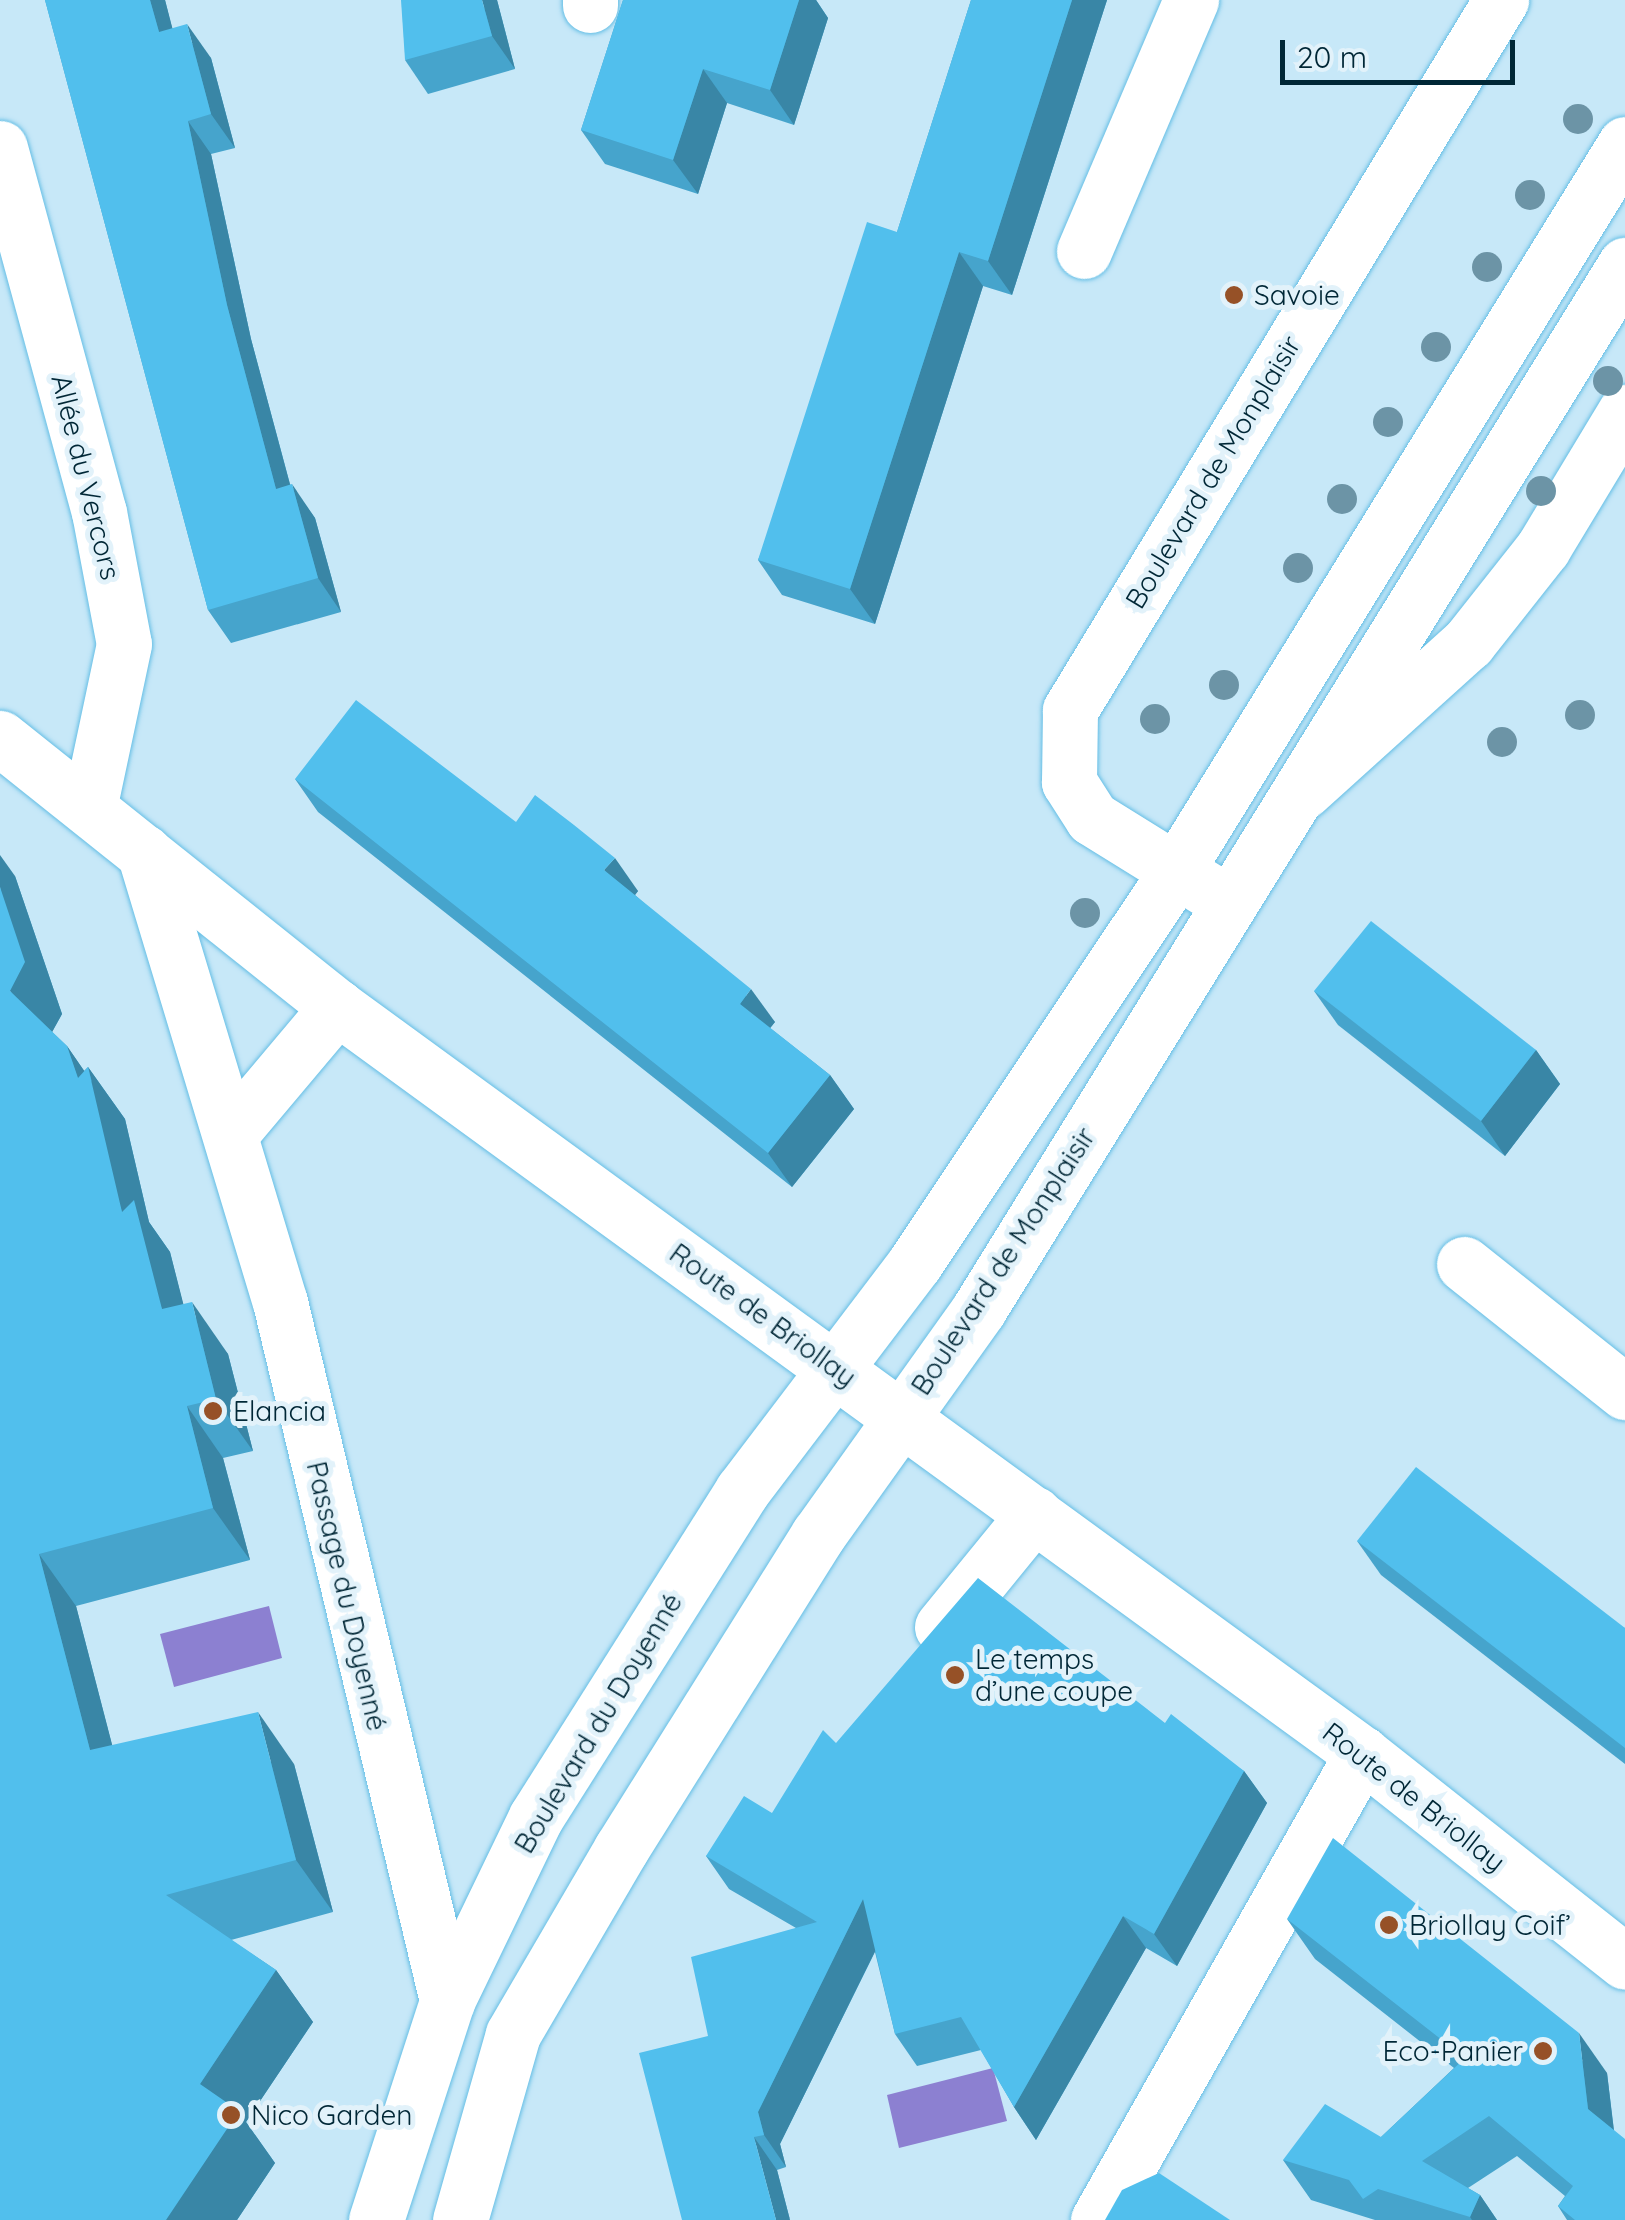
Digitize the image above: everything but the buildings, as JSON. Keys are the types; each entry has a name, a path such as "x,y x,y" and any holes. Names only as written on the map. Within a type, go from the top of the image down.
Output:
{"street":[{"path":"1084,251 1191,0"},
{"name":"Boulevard de Monplaisir","path":"1229,903 1174,874 1092,818 1069,782 1070,710 1501,0"},
{"path":"835,1368 1174,874 1625,144"},
{"name":"Allée du Vercors","path":"0,148 99,512 124,644 89,808"},
{"name":"Boulevard de Monplaisir","path":"902,1415 979,1309 1625,264"},
{"name":"Boulevard de Monplaisir","path":"1294,799 1468,642 1543,548 1625,412"},
{"name":"Route de Briollay","path":"0,738 337,1007 902,1415 1362,1754 1625,1962"},
{"name":"Passage du Doyenné","path":"144,852 231,1133 447,2001"},
{"path":"231,1133 337,1007"},
{"path":"1464,1264 1625,1392"},
{"name":"Boulevard du Doyenné","path":"376,2220 447,2001 536,1818 742,1490 835,1368"},
{"path":"460,2220 514,2034 712,1698 902,1415"},
{"path":"942,1627 1034,1514"},
{"path":"1098,2220 1362,1754"}],"shaded area":[{"path":"269,1606 282,1658 174,1687 160,1634"},
{"path":"993,2068 1007,2121 899,2148 887,2095"}],"place":[{"name":"Savoie","path":"1234,295"},
{"name":"Elancia","path":"213,1411"},
{"name":"Le temps d’une coupe","path":"955,1675"},
{"name":"Briollay Coif’","path":"1389,1925"},
{"name":"Eco-Panier","path":"1543,2051"},
{"name":"Nico Garden","path":"231,2115"}]}
